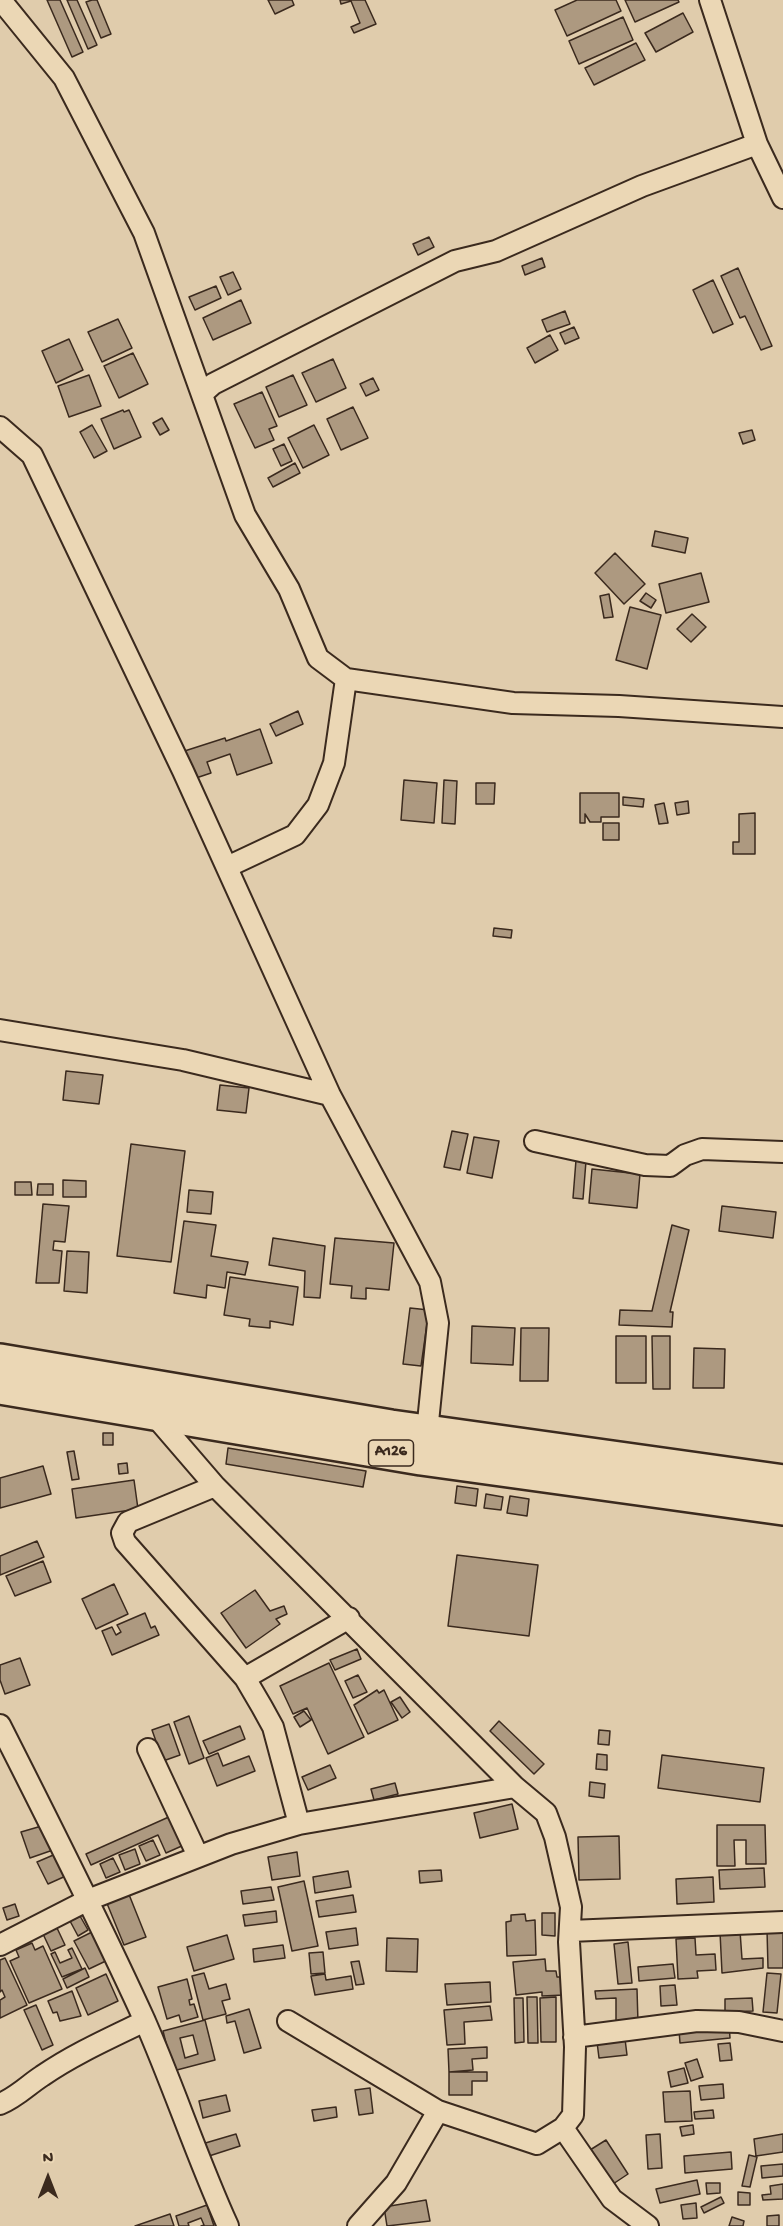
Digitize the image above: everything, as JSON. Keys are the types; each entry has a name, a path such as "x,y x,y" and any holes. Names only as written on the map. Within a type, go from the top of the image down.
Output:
{"highway":[{"name":"A126","path":"0,1361 427,1432 783,1482"},
{"name":"A126","path":"0,1387 421,1458 783,1508"}],"street":[{"path":"710,0 757,144 783,198"},
{"path":"0,3 4,3 64,78 144,233 245,515 289,589 318,658 346,679 513,703 619,706 783,717"},
{"path":"203,393 213,384 455,261 496,250 642,186 757,144"},
{"path":"0,427 32,456 227,867 330,1095 430,1282 438,1323 427,1432"},
{"path":"227,867 295,835 318,805 334,763 346,679"},
{"path":"0,1030 183,1060 330,1095"},
{"path":"535,1142 645,1165 670,1166 685,1155 702,1149 783,1152"},
{"path":"153,1414 215,1486 515,1787 546,1813 555,1837 571,1907 569,1978 574,2037 573,2115 564,2128 537,2144 438,2111 288,2021"},
{"path":"215,1486 128,1522 122,1533 125,1542 245,1678 273,1727 299,1824"},
{"path":"245,1678 349,1618"},
{"path":"0,1725 88,1900 145,2021 208,2182 228,2226"},
{"path":"148,1749 198,1856"},
{"path":"0,1945 88,1900 198,1856 299,1824 515,1787"},
{"path":"570,1931 783,1922"},
{"path":"0,2104 13,2098 42,2075 145,2021"},
{"path":"574,2037 697,2021 739,2022 783,2031"},
{"path":"358,2226 396,2183 438,2111"},
{"path":"564,2128 612,2199 648,2226"}],"building":[{"path":"47,0 60,0 83,52 72,57"},
{"path":"67,0 77,0 97,45 88,49"},
{"path":"97,0 111,34 101,38 86,2"},
{"path":"268,0 292,0 294,5 275,14"},
{"path":"340,0 365,0 376,24 354,33 351,27 360,23 351,1 341,4"},
{"path":"577,0 616,0 621,11 567,36 555,10"},
{"path":"625,0 678,0 679,2 635,22"},
{"path":"683,13 693,32 656,52 645,33"},
{"path":"623,17 633,40 579,64 569,41"},
{"path":"636,43 645,60 594,85 585,68"},
{"path":"429,237 434,247 418,255 413,244"},
{"path":"542,258 545,267 525,275 522,266"},
{"path":"738,268 772,346 761,350 745,316 740,318 721,276"},
{"path":"233,272 241,289 228,295 220,277"},
{"path":"713,280 733,324 713,333 693,290"},
{"path":"216,286 221,298 195,310 189,297"},
{"path":"241,300 251,323 213,340 203,318"},
{"path":"565,311 570,324 547,332 542,320"},
{"path":"118,319 132,348 102,362 88,332"},
{"path":"574,327 579,338 565,344 560,333"},
{"path":"550,335 558,350 535,363 527,348"},
{"path":"69,339 83,370 56,383 42,351"},
{"path":"133,353 148,384 119,398 104,366"},
{"path":"333,359 346,388 316,402 302,373"},
{"path":"89,375 101,406 69,417 58,386"},
{"path":"293,375 307,405 279,417 266,387"},
{"path":"373,378 379,390 366,396 360,384"},
{"path":"262,392 277,426 269,429 274,440 255,448 234,404"},
{"path":"353,407 368,438 341,450 327,419"},
{"path":"123,410 124,412 129,410 141,437 114,449 101,419"},
{"path":"162,418 169,430 160,435 153,423"},
{"path":"92,425 107,451 94,458 80,432"},
{"path":"314,425 329,455 303,468 288,438"},
{"path":"752,430 755,440 743,444 739,433"},
{"path":"284,444 292,461 281,466 273,449"},
{"path":"295,463 300,473 273,487 268,478"},
{"path":"655,531 688,538 685,553 652,546"},
{"path":"615,553 645,584 624,604 595,573"},
{"path":"701,573 709,602 666,613 659,584"},
{"path":"646,593 656,600 651,608 640,601"},
{"path":"609,594 613,617 604,618 600,596"},
{"path":"630,607 661,615 647,669 616,660"},
{"path":"692,614 706,627 691,642 677,629"},
{"path":"298,711 303,724 276,736 270,724"},
{"path":"260,729 272,763 237,775 230,754 207,762 211,773 181,783 169,756 225,738 226,741"},
{"path":"404,780 437,783 434,823 401,820"},
{"path":"444,780 457,781 455,824 442,823"},
{"path":"476,783 495,783 494,804 476,804"},
{"path":"580,793 619,793 619,817 601,817 601,822 590,822 585,814 585,823 580,823"},
{"path":"623,797 644,799 643,807 623,805"},
{"path":"688,801 689,813 677,815 675,803"},
{"path":"664,803 668,823 659,824 655,805"},
{"path":"755,813 755,854 733,854 733,842 739,842 739,814"},
{"path":"603,823 619,823 619,840 603,840"},
{"path":"494,928 512,930 511,938 493,936"},
{"path":"66,1071 103,1075 99,1104 63,1100"},
{"path":"220,1085 249,1088 246,1113 217,1110"},
{"path":"452,1131 468,1134 460,1170 444,1167"},
{"path":"474,1137 499,1141 492,1178 467,1173"},
{"path":"131,1144 185,1151 171,1262 117,1256"},
{"path":"576,1160 586,1161 583,1199 573,1198"},
{"path":"592,1169 640,1174 637,1208 589,1203"},
{"path":"63,1180 86,1181 86,1197 63,1197"},
{"path":"15,1182 31,1182 32,1195 15,1195"},
{"path":"38,1184 53,1184 53,1195 37,1195"},
{"path":"189,1190 213,1192 211,1214 187,1212"},
{"path":"43,1204 69,1206 65,1242 54,1241 53,1250 62,1251 59,1283 36,1283"},
{"path":"722,1206 776,1212 773,1238 719,1231"},
{"path":"184,1221 216,1225 211,1256 248,1262 245,1275 227,1272 225,1288 207,1285 206,1298 174,1293"},
{"path":"672,1225 689,1230 670,1312 673,1312 672,1327 619,1325 620,1310 652,1311"},
{"path":"273,1238 325,1246 320,1298 304,1297 305,1271 269,1265"},
{"path":"335,1238 394,1243 389,1290 366,1288 366,1299 351,1298 352,1286 330,1284"},
{"path":"67,1251 89,1252 87,1293 64,1291"},
{"path":"230,1277 298,1287 293,1325 270,1321 270,1328 249,1326 250,1319 224,1315"},
{"path":"410,1308 429,1310 421,1366 403,1364"},
{"path":"472,1326 515,1328 513,1365 471,1363"},
{"path":"521,1328 549,1328 548,1381 520,1381"},
{"path":"616,1336 646,1336 646,1383 616,1383"},
{"path":"652,1336 670,1336 670,1389 653,1389"},
{"path":"694,1348 725,1349 724,1388 693,1388"},
{"path":"103,1433 113,1433 113,1445 103,1445"},
{"path":"228,1448 366,1471 363,1487 226,1464"},
{"path":"74,1451 79,1479 72,1480 67,1452"},
{"path":"127,1463 128,1473 119,1474 118,1464"},
{"path":"43,1466 51,1494 0,1508 0,1478"},
{"path":"134,1480 138,1509 76,1518 72,1489"},
{"path":"457,1486 478,1489 476,1506 455,1503"},
{"path":"486,1494 503,1497 501,1510 484,1508"},
{"path":"510,1496 529,1499 527,1516 507,1513"},
{"path":"37,1541 44,1557 0,1575 0,1556"},
{"path":"457,1555 538,1565 529,1636 448,1626"},
{"path":"43,1561 51,1582 15,1596 6,1576"},
{"path":"114,1584 128,1614 96,1629 82,1599"},
{"path":"255,1590 270,1611 284,1606 287,1614 276,1619 280,1624 246,1648 221,1613"},
{"path":"145,1613 151,1628 155,1626 159,1635 112,1655 102,1631 112,1627 116,1635 121,1632 117,1625"},
{"path":"357,1649 361,1659 335,1670 330,1660"},
{"path":"20,1658 30,1685 5,1694 0,1680 0,1665"},
{"path":"329,1663 364,1737 328,1754 307,1708 293,1714 280,1686"},
{"path":"358,1675 367,1692 353,1698 345,1681"},
{"path":"377,1690 379,1693 384,1690 398,1720 368,1734 354,1705"},
{"path":"400,1697 410,1712 402,1718 391,1702"},
{"path":"304,1711 311,1720 300,1727 294,1717"},
{"path":"189,1716 204,1758 189,1764 174,1722"},
{"path":"499,1721 544,1764 534,1774 490,1731"},
{"path":"169,1724 180,1755 163,1761 152,1730"},
{"path":"240,1726 245,1739 209,1754 203,1741"},
{"path":"599,1730 610,1731 609,1745 598,1744"},
{"path":"218,1753 223,1766 249,1756 255,1771 217,1786 206,1758"},
{"path":"597,1754 607,1755 607,1770 596,1769"},
{"path":"662,1755 764,1768 760,1802 658,1788"},
{"path":"330,1765 336,1778 308,1790 302,1777"},
{"path":"590,1782 605,1784 604,1798 589,1796"},
{"path":"395,1783 398,1794 374,1800 371,1789"},
{"path":"512,1804 518,1829 480,1838 474,1813"},
{"path":"171,1816 184,1845 166,1853 158,1835 91,1865 86,1854"},
{"path":"45,1825 53,1850 30,1858 21,1832"},
{"path":"717,1825 765,1825 766,1864 746,1864 746,1840 734,1840 735,1866 717,1866"},
{"path":"619,1836 620,1879 579,1880 578,1837"},
{"path":"153,1840 160,1855 146,1861 139,1846"},
{"path":"135,1849 140,1864 125,1870 119,1855"},
{"path":"297,1852 300,1876 272,1880 268,1857"},
{"path":"58,1853 68,1875 48,1884 37,1862"},
{"path":"113,1858 120,1872 106,1878 100,1864"},
{"path":"764,1868 765,1887 720,1889 719,1870"},
{"path":"441,1870 442,1881 420,1883 419,1871"},
{"path":"348,1871 351,1887 315,1893 313,1877"},
{"path":"713,1877 714,1902 677,1904 676,1879"},
{"path":"304,1881 318,1946 292,1951 278,1887"},
{"path":"271,1887 274,1900 243,1904 241,1891"},
{"path":"128,1892 146,1937 124,1945 106,1901"},
{"path":"353,1895 356,1912 319,1917 316,1901"},
{"path":"15,1904 19,1916 7,1920 3,1908"},
{"path":"276,1911 277,1922 245,1926 243,1915"},
{"path":"542,1913 555,1913 555,1936 542,1935"},
{"path":"525,1914 526,1921 535,1920 536,1955 507,1956 506,1922 511,1921 511,1915"},
{"path":"80,1916 88,1930 78,1936 70,1921"},
{"path":"57,1928 65,1945 51,1951 43,1934"},
{"path":"356,1928 358,1945 329,1949 326,1932"},
{"path":"783,1929 783,1968 768,1968 767,1930"},
{"path":"96,1930 110,1959 89,1969 74,1941"},
{"path":"740,1931 742,1959 763,1958 763,1968 722,1973 720,1932"},
{"path":"227,1935 234,1959 194,1971 187,1947"},
{"path":"387,1938 418,1939 417,1972 386,1971"},
{"path":"695,1938 696,1955 715,1954 716,1970 697,1971 698,1978 678,1979 676,1939"},
{"path":"628,1942 632,1983 618,1984 614,1944"},
{"path":"32,1943 35,1950 43,1946 62,1989 29,2003 10,1961 19,1957 16,1950"},
{"path":"283,1945 285,1958 254,1962 253,1949"},
{"path":"72,1948 82,1969 62,1977 51,1954 55,1952 60,1963 72,1958 68,1950"},
{"path":"323,1952 325,1973 311,1974 309,1953"},
{"path":"5,1958 27,2005 0,2018 0,2000 5,1997 2,1990 0,1992 0,1960"},
{"path":"545,1959 546,1971 556,1971 557,1977 564,1977 564,1995 542,1996 542,1992 516,1995 513,1962"},
{"path":"359,1961 364,1984 356,1985 351,1962"},
{"path":"673,1964 675,1978 639,1981 638,1967"},
{"path":"85,1968 89,1977 67,1988 63,1979"},
{"path":"204,1973 209,1989 226,1984 230,1999 222,2001 226,2014 203,2020 192,1976"},
{"path":"767,1973 781,1974 777,2013 763,2012"},
{"path":"106,1974 118,2001 88,2015 76,1988"},
{"path":"325,1974 326,1980 351,1976 353,1989 315,1995 311,1976"},
{"path":"187,1979 192,1999 189,2000 190,2005 194,2004 198,2017 181,2022 179,2015 167,2019 158,1987"},
{"path":"490,1982 491,2002 447,2005 445,1984"},
{"path":"675,1985 677,2005 661,2006 660,1986"},
{"path":"637,1989 638,2023 616,2024 616,1998 596,1999 595,1991"},
{"path":"72,1991 81,2016 60,2021 57,2012 53,2013 48,2001"},
{"path":"527,1997 537,1997 538,2043 528,2043"},
{"path":"556,1997 556,2042 541,2042 540,1998"},
{"path":"514,1998 523,1998 524,2042 515,2043"},
{"path":"752,1998 753,2011 725,2012 725,1999"},
{"path":"36,2005 53,2045 42,2050 24,2010"},
{"path":"490,2006 492,2020 464,2022 465,2044 447,2045 444,2010"},
{"path":"249,2009 261,2048 244,2053 235,2021 227,2023 226,2016"},
{"path":"205,2020 215,2060 173,2071 163,2031","holes":["193,2035 198,2054 185,2058 180,2038"]},
{"path":"729,2024 730,2038 680,2043 679,2030"},
{"path":"625,2039 627,2055 599,2058 597,2042"},
{"path":"730,2043 732,2060 720,2061 718,2044"},
{"path":"487,2047 487,2058 472,2059 473,2070 449,2072 448,2049"},
{"path":"697,2059 703,2077 691,2081 685,2063"},
{"path":"684,2068 688,2083 671,2087 668,2072"},
{"path":"449,2072 487,2072 487,2081 472,2081 472,2095 449,2095"},
{"path":"723,2084 724,2098 701,2100 699,2086"},
{"path":"370,2088 373,2113 359,2115 355,2090"},
{"path":"690,2091 692,2121 665,2122 663,2092"},
{"path":"226,2095 230,2111 203,2118 199,2101"},
{"path":"336,2107 337,2117 314,2121 312,2110"},
{"path":"713,2110 714,2118 695,2119 694,2112"},
{"path":"693,2125 694,2134 682,2136 680,2127"},
{"path":"236,2134 240,2146 206,2157 202,2144"},
{"path":"660,2134 662,2168 648,2169 646,2135"},
{"path":"783,2134 783,2152 756,2156 754,2139"},
{"path":"606,2140 628,2174 613,2184 590,2150"},
{"path":"731,2152 732,2169 685,2173 684,2156"},
{"path":"749,2155 757,2157 750,2187 742,2186"},
{"path":"783,2164 783,2176 762,2178 761,2166"},
{"path":"697,2180 700,2194 660,2203 656,2189"},
{"path":"706,2183 720,2183 720,2193 707,2194"},
{"path":"783,2184 783,2199 763,2200 762,2195 771,2194 770,2186"},
{"path":"738,2192 750,2193 750,2205 738,2205"},
{"path":"721,2197 724,2203 704,2213 701,2207"},
{"path":"426,2200 430,2221 387,2226 384,2207"},
{"path":"696,2203 697,2218 683,2219 681,2205"},
{"path":"207,2205 214,2226 201,2226 204,2225 201,2218 188,2223 189,2226 179,2226 176,2216"},
{"path":"170,2214 174,2226 135,2226"},
{"path":"779,2215 779,2226 767,2226 767,2216"},
{"path":"732,2217 744,2221 743,2226 729,2226"}]}
